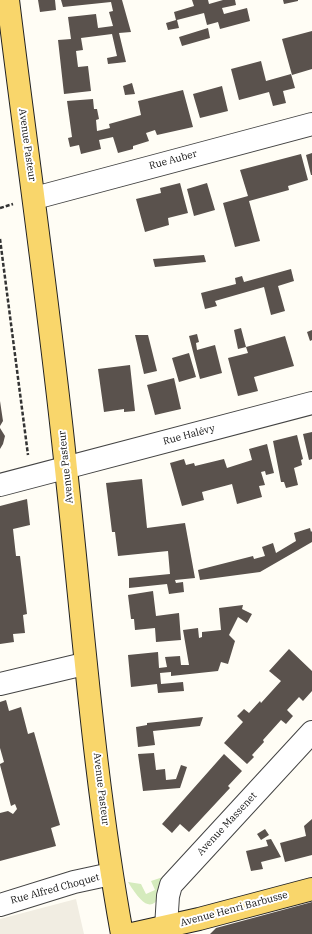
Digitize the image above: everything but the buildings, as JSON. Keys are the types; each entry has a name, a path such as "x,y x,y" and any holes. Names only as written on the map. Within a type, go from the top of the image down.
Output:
{"main road":[{"name":"Avenue Pasteur","path":"8,0 34,198 66,468 84,664 111,874 122,934"},
{"name":"Avenue Henri Barbusse","path":"132,934 166,927 312,889"}],"street":[{"name":"Rue Auber","path":"34,198 312,124"},
{"name":"Rue Halévy","path":"0,485 312,403"},
{"path":"0,684 84,664"},
{"name":"Avenue Massenet","path":"166,927 168,896 171,885 312,732"},
{"name":"Rue Alfred Choquet","path":"0,905 74,882 111,874"}],"path":[{"path":"0,239 31,477"}],"green space":[{"path":"169,875 161,895 157,901 152,904 147,904 142,901 128,882 141,884 146,894 155,890 151,881"}],"shaded area":[{"path":"76,899 84,934 0,934 0,919"}]}
